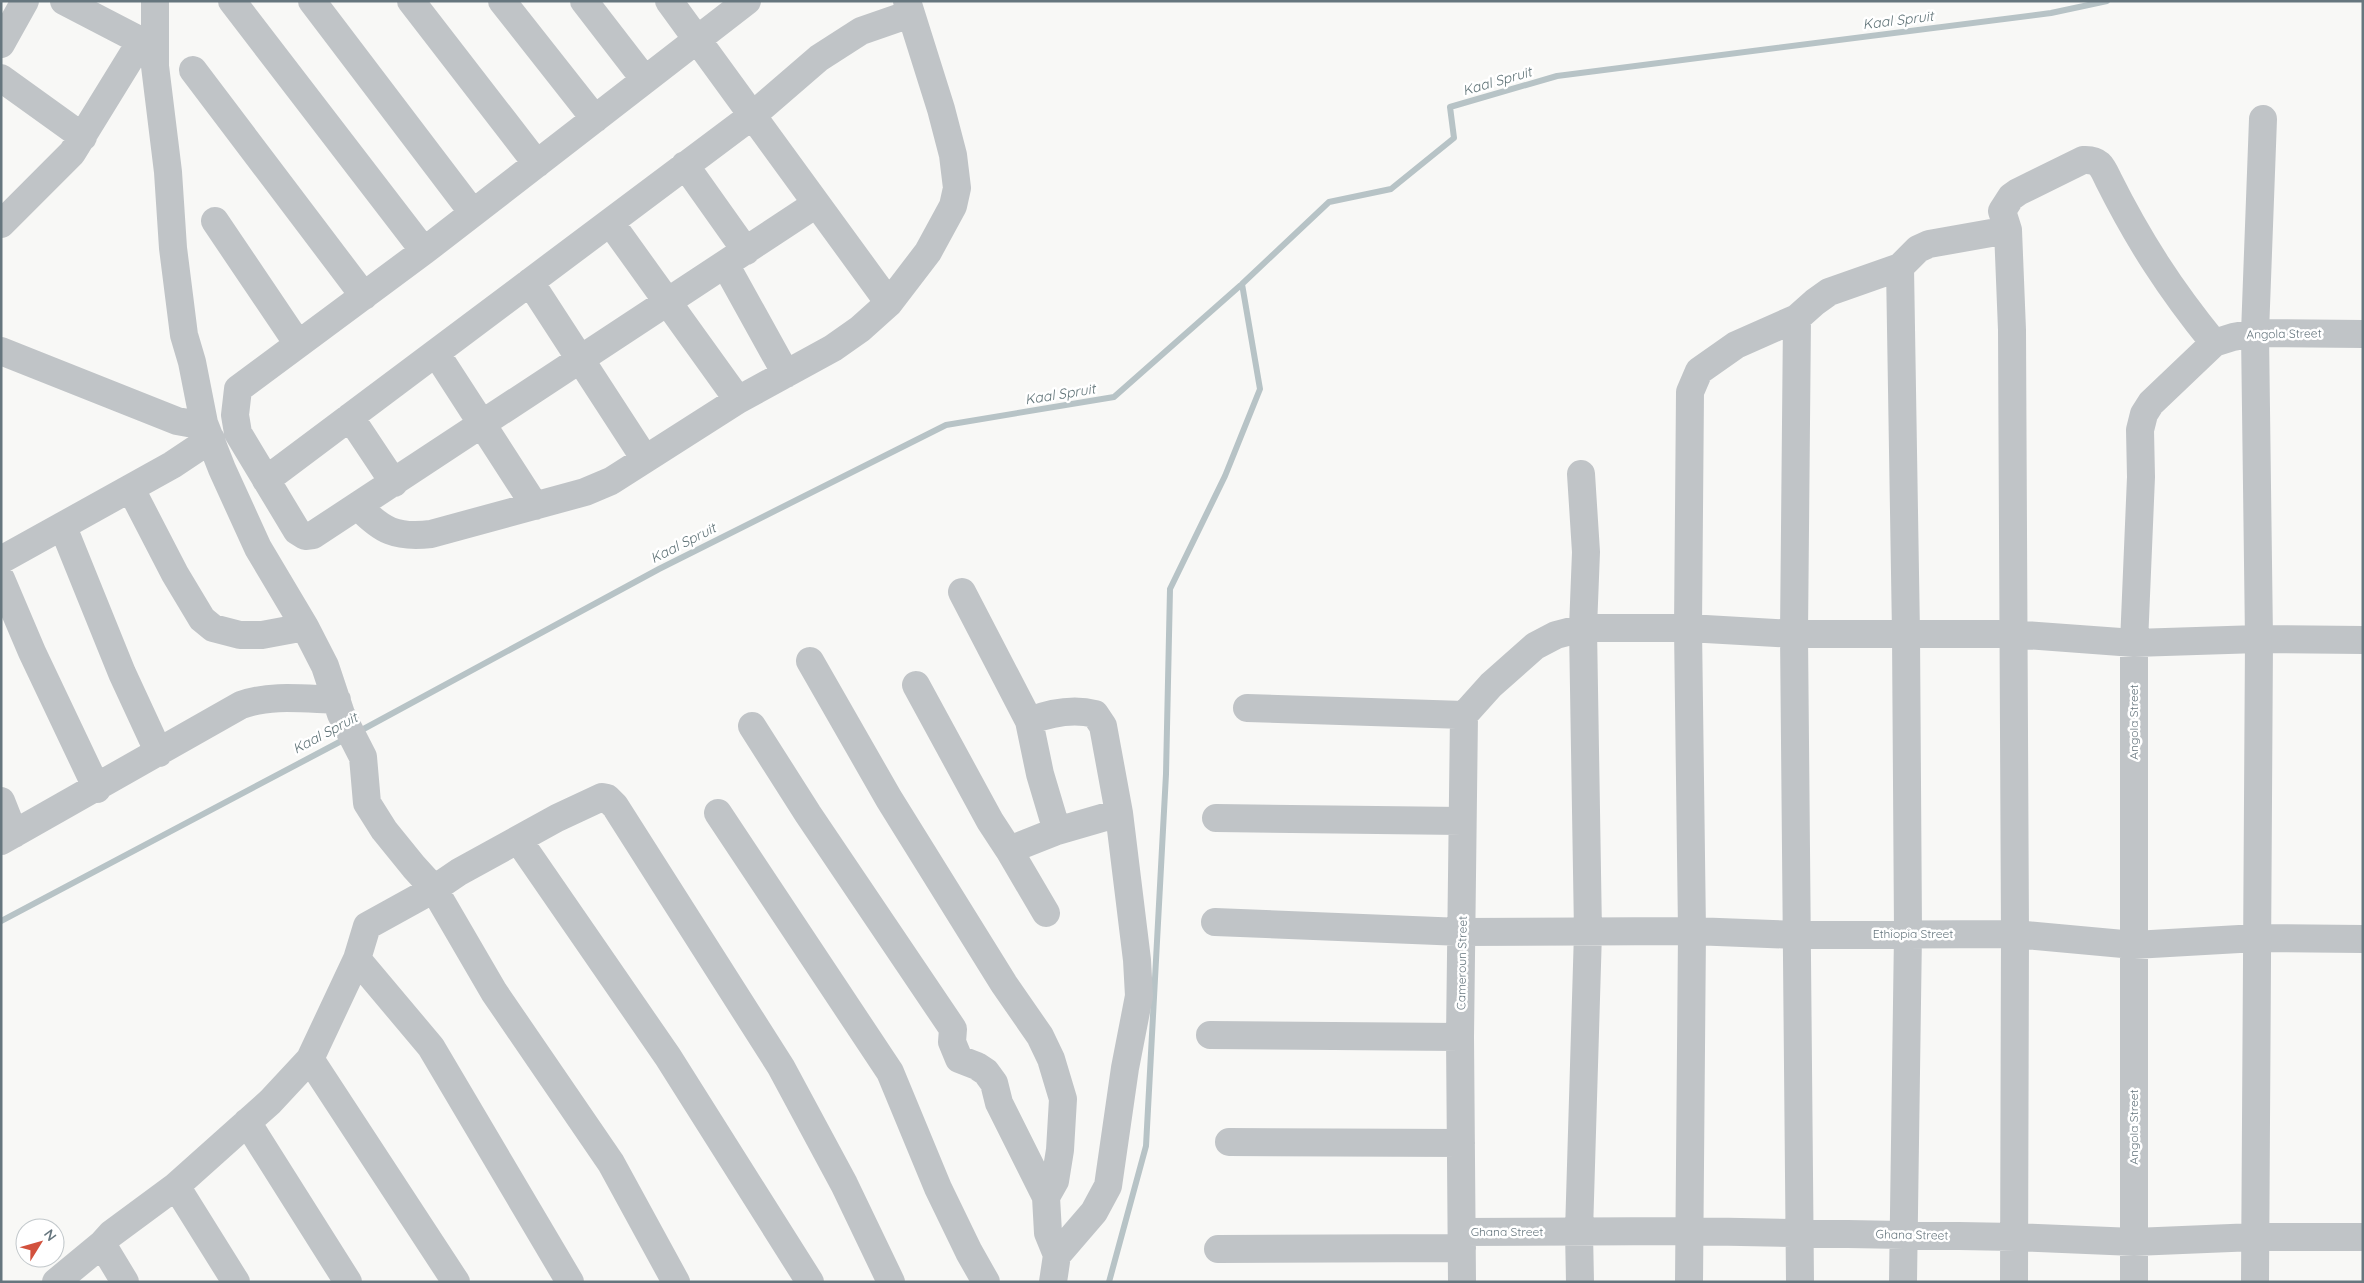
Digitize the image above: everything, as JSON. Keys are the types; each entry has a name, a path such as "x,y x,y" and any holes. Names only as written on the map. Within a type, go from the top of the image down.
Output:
{"street":[{"path":"1,44 25,1"},
{"path":"64,1 147,42"},
{"path":"155,1 147,42 168,172 173,248 180,306 207,431 258,548 305,627 325,666 339,707 363,757 367,803 384,830 434,888 494,992 611,1163 676,1282"},
{"path":"232,1 424,251"},
{"path":"312,1 474,213"},
{"path":"411,1 537,164"},
{"path":"502,1 595,119"},
{"path":"584,1 646,80"},
{"path":"669,1 699,39 889,304"},
{"path":"747,1 474,213 238,389 235,415 238,433 297,531 305,536 320,532 816,204"},
{"path":"266,480 753,115 818,58 861,31 909,8 941,108 953,155 957,188 953,206 928,252 889,304 860,329 833,348 738,400 611,481 585,492 418,535 400,534 381,528 358,506"},
{"path":"1,224 72,153 147,42"},
{"path":"193,70 364,296"},
{"path":"1,78 83,137"},
{"path":"2255,1282 2259,639 2256,333 2263,119"},
{"path":"2014,1282 2016,934 2012,634 2012,330 2008,230 2002,211 2011,197 2028,186 2079,161 2089,160 2098,162 2157,269 2214,343"},
{"path":"685,165 735,257 786,374"},
{"path":"214,221 298,344"},
{"path":"610,222 738,400"},
{"path":"1689,1282 1692,931 1688,628 1690,392 1693,382 1699,371 1708,363 1736,345 1797,318 1830,292 1847,284 1900,267 1913,254 1929,244 2008,230"},
{"path":"1900,267 1906,634 1908,933 1903,1282"},
{"path":"530,282 645,460"},
{"path":"1797,318 1794,634 1800,1282"},
{"name":"Angola Street","path":"2134,1282 2134,643 2140,430 2144,414 2151,402 2214,343 2256,333 2363,334"},
{"path":"1,351 176,421 188,423 207,431"},
{"path":"436,352 535,506"},
{"path":"350,417 394,483"},
{"path":"1,560 172,465 207,431"},
{"path":"1580,1282 1579,1232 1588,932 1583,628 1586,552 1581,474"},
{"path":"130,489 179,583 202,620 213,628 240,635 262,635 305,627"},
{"path":"63,526 122,674 159,753"},
{"path":"1,579 32,652 97,789"},
{"path":"962,592 1029,721 1040,774 1057,831"},
{"path":"1247,708 1464,715 1491,685 1535,646 1556,635 1583,628 1688,628 1794,634 2012,634 2134,643 2259,639 2363,640"},
{"path":"810,661 889,799 1004,984 1040,1036 1051,1059 1063,1099 1060,1150 1054,1181 1046,1197"},
{"path":"916,684 990,821 1046,912"},
{"path":"1,801 8,838 97,789 241,705 254,700 274,698 339,707"},
{"path":"1029,721 1041,716 1070,711 1094,714 1103,726 1120,813 1138,960 1140,996 1125,1068 1108,1186 1094,1212 1057,1255"},
{"name":"Cameroun Street","path":"1462,1282 1460,1037 1464,715"},
{"path":"752,726 808,814 838,855 953,1029 952,1042 959,1059 977,1066 986,1072 994,1083 999,1102 1046,1197 1048,1233 1057,1255 1053,1282"},
{"path":"56,1282 102,1244 111,1234 176,1186 270,1102 310,1059 357,958 367,926 557,818 598,798 607,798 615,806 781,1067 844,1184 891,1282"},
{"path":"718,813 890,1072 938,1188 986,1282"},
{"path":"1009,850 1057,831 1120,813"},
{"path":"1216,818 1462,821"},
{"path":"519,841 668,1057 810,1282"},
{"name":"Ethiopia Street","path":"1215,922 1462,932 1692,931 1796,935 2016,934 2134,945 2257,938 2363,939"},
{"path":"357,958 430,1047 570,1282"},
{"path":"1210,1035 1460,1037"},
{"path":"310,1059 456,1282"},
{"path":"247,1122 348,1282"},
{"path":"1229,1142 1461,1143"},
{"path":"176,1186 236,1282"},
{"name":"Ghana Street","path":"1218,1250 1462,1240 1579,1232 1689,1231 1800,1235 2015,1237 2134,1242 2255,1237 2363,1237"},
{"path":"102,1244 126,1282"}],"waterway":[{"name":"Kaal Spruit","path":"358,732 659,569 946,425 1114,397 1242,284 1329,202 1391,189 1454,138 1450,107 1557,76 2051,13 2107,1"},
{"path":"1109,1282 1146,1146 1166,774 1170,589 1225,476 1260,389 1242,284"},
{"name":"Kaal Spruit","path":"1,921 347,738"}]}
